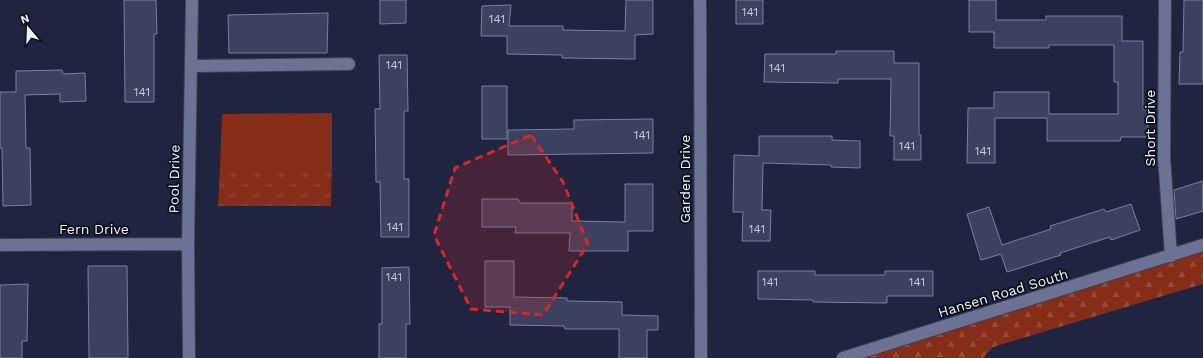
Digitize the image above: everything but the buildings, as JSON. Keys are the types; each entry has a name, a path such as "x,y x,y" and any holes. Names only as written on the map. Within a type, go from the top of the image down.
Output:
{"street":[{"name":"Pool Drive","path":"189,358 188,244 192,0"},
{"name":"Garden Drive","path":"700,0 701,358"},
{"name":"Short Drive","path":"1165,0 1164,157 1171,256"},
{"path":"192,66 349,64"},
{"name":"Fern Drive","path":"0,245 188,244"},
{"name":"Hansen Road South","path":"843,358 1203,245"}],"highlighted area":[{"path":"531,135 563,182 588,244 543,315 471,309 434,235 455,168"}],"green space":[{"path":"332,113 332,167 220,167 222,114"},
{"path":"220,167 332,167 331,206 218,206"},
{"path":"1203,243 1203,284 993,347 983,358 853,358"}]}
